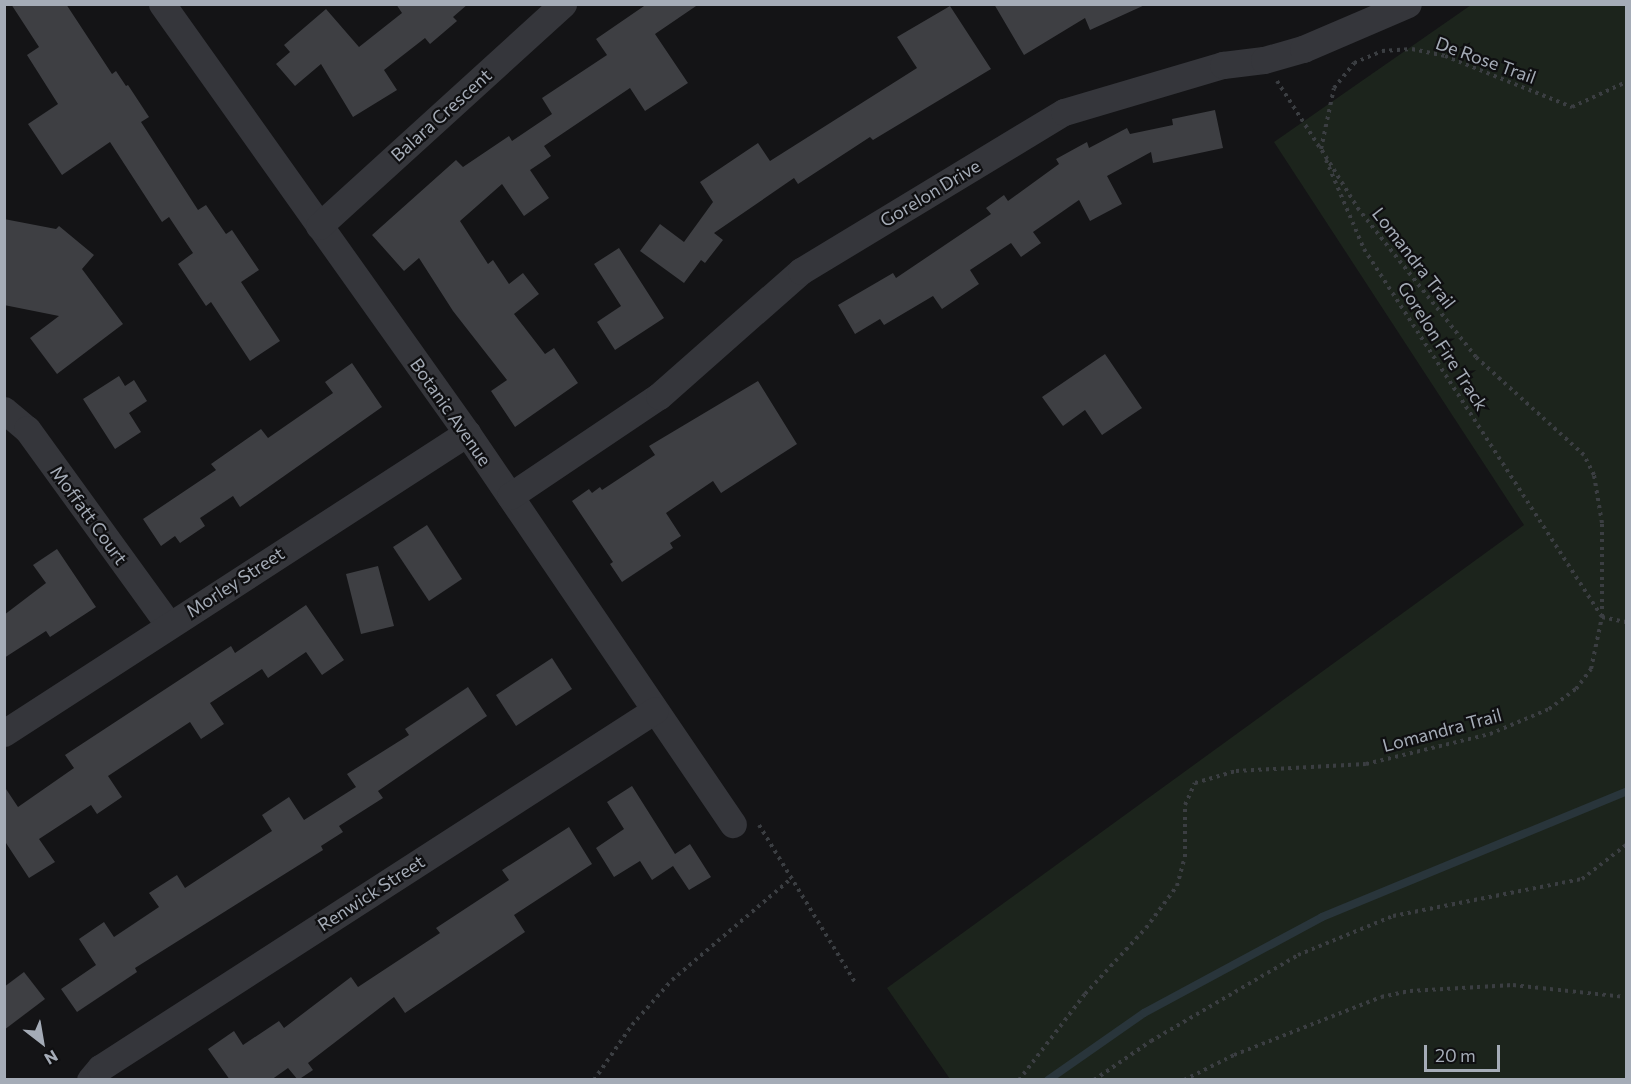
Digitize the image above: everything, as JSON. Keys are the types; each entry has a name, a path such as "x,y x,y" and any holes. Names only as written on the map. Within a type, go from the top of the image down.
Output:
{"street":[{"name":"Botanic Avenue","path":"162,4 510,496 733,824"},
{"name":"Balara Crescent","path":"319,226 563,4"},
{"name":"Gorelon Drive","path":"510,496 659,396 801,271 1064,112 1223,65 1264,60 1329,40 1408,4"},
{"name":"Moffatt Court","path":"4,410 27,429 169,625"},
{"name":"Morley Street","path":"4,733 466,433"},
{"name":"Renwick Street","path":"90,1080 100,1068 656,710"}],"path":[{"name":"De Rose Trail","path":"1321,149 1334,88 1354,63 1382,51 1412,49 1445,56 1572,107 1626,82"},
{"name":"Gorelon Fire Track","path":"1264,60 1321,149 1365,249 1602,617"},
{"name":"Lomandra Trail","path":"1019,1080 1085,994 1146,928 1177,886 1185,857 1185,805 1196,783 1236,771 1365,764 1490,734 1549,709 1576,689 1591,669 1602,617 1602,523 1594,475 1584,455 1476,357 1359,210 1321,149"},
{"path":"1602,617 1626,622"},
{"path":"733,824 756,821 855,982"},
{"path":"1094,1080 1151,1041 1298,955 1393,916 1582,879 1626,845"},
{"path":"594,1080 632,1025 672,980 792,878"},
{"path":"1184,1080 1234,1054 1381,997 1410,991 1513,984 1626,997"}],"shaded area":[{"path":"1471,5 1626,5 1626,1079 950,1079 887,988 1524,525 1274,142"}],"building":[{"path":"11,4 66,4 112,74 116,71 149,117 141,122 198,210 206,205 226,234 232,230 259,270 241,282 280,341 250,361 211,302 206,306 178,264 193,253 169,217 162,222 110,142 62,175 28,124 58,104 27,55 39,47"},
{"path":"396,4 468,4 453,17 457,21 430,44 425,38 384,70 397,90 353,117 321,64 295,86 276,64 290,52 284,45 326,9 359,47 402,13"},
{"path":"647,4 699,4 655,34 688,83 645,111 630,88 544,146 551,156 530,170 549,198 524,216 502,184 460,221 488,264 493,260 509,284 523,273 539,294 514,314 545,354 554,348 578,383 515,427 491,391 507,380 453,311 419,258 404,271 372,235 456,160 463,167 509,136 512,141 552,114 542,98 607,55 596,39"},
{"path":"994,4 1147,4 1090,30 1085,18 1024,55"},
{"path":"950,6 991,69 873,140 870,137 798,184 794,178 714,233 723,240 705,263 701,260 684,283 640,251 660,224 684,242 713,202 700,182 758,143 770,161 917,68 897,37"},
{"path":"1215,110 1223,148 1153,163 1151,152 1107,176 1122,204 1090,221 1079,200 1033,232 1041,243 1021,257 1011,243 970,270 979,284 942,309 933,296 884,325 880,319 855,334 838,305 893,273 896,278 991,214 986,208 1004,195 1008,201 1059,164 1056,159 1087,142 1089,148 1127,128 1130,134 1173,125 1172,119"},
{"path":"4,219 56,229 59,226 94,255 82,269 123,324 57,374 30,338 59,316 4,305"},
{"path":"619,248 664,318 615,350 597,322 621,306 594,264"},
{"path":"1105,354 1142,408 1102,435 1085,410 1063,426 1042,397"},
{"path":"352,363 382,407 240,507 233,496 200,518 205,526 180,543 175,536 161,546 143,519 216,470 211,464 261,429 268,438 333,393 325,382"},
{"path":"119,376 125,386 134,380 147,401 129,413 141,432 115,449 83,399"},
{"path":"758,381 797,444 721,493 713,481 666,513 681,536 670,543 673,548 622,582 610,564 613,562 572,501 589,489 592,493 600,487 602,490 655,455 649,446"},
{"path":"427,525 462,579 429,601 393,547"},
{"path":"57,549 96,607 50,637 46,631 4,658 4,615 46,583 33,565"},
{"path":"378,566 394,626 361,634 346,574"},
{"path":"306,605 344,660 322,675 306,652 268,678 262,669 210,703 224,724 201,739 190,722 108,776 122,797 97,814 91,805 39,839 55,862 29,878 4,840 4,786 18,807 74,768 65,755 231,646 235,653"},
{"path":"552,658 572,689 516,726 496,695"},
{"path":"468,687 487,716 378,791 383,798 339,826 343,832 321,846 323,850 135,968 137,972 77,1012 61,989 96,965 79,939 104,922 114,937 159,907 149,893 177,875 185,888 272,831 262,815 289,797 304,820 356,787 347,774 409,735 405,729"},
{"path":"632,786 675,854 690,844 711,877 689,890 673,866 652,880 640,861 614,877 596,848 624,829 607,802"},
{"path":"569,827 592,864 514,915 525,932 405,1013 394,997 308,1063 313,1070 298,1080 288,1068 271,1080 230,1080 208,1049 234,1031 243,1045 279,1021 284,1028 351,977 358,987 440,933 436,928 509,880 502,870"},
{"path":"24,972 45,999 4,1030 4,987"}],"waterway":[{"path":"1048,1080 1144,1013 1322,917 1626,792"}]}
